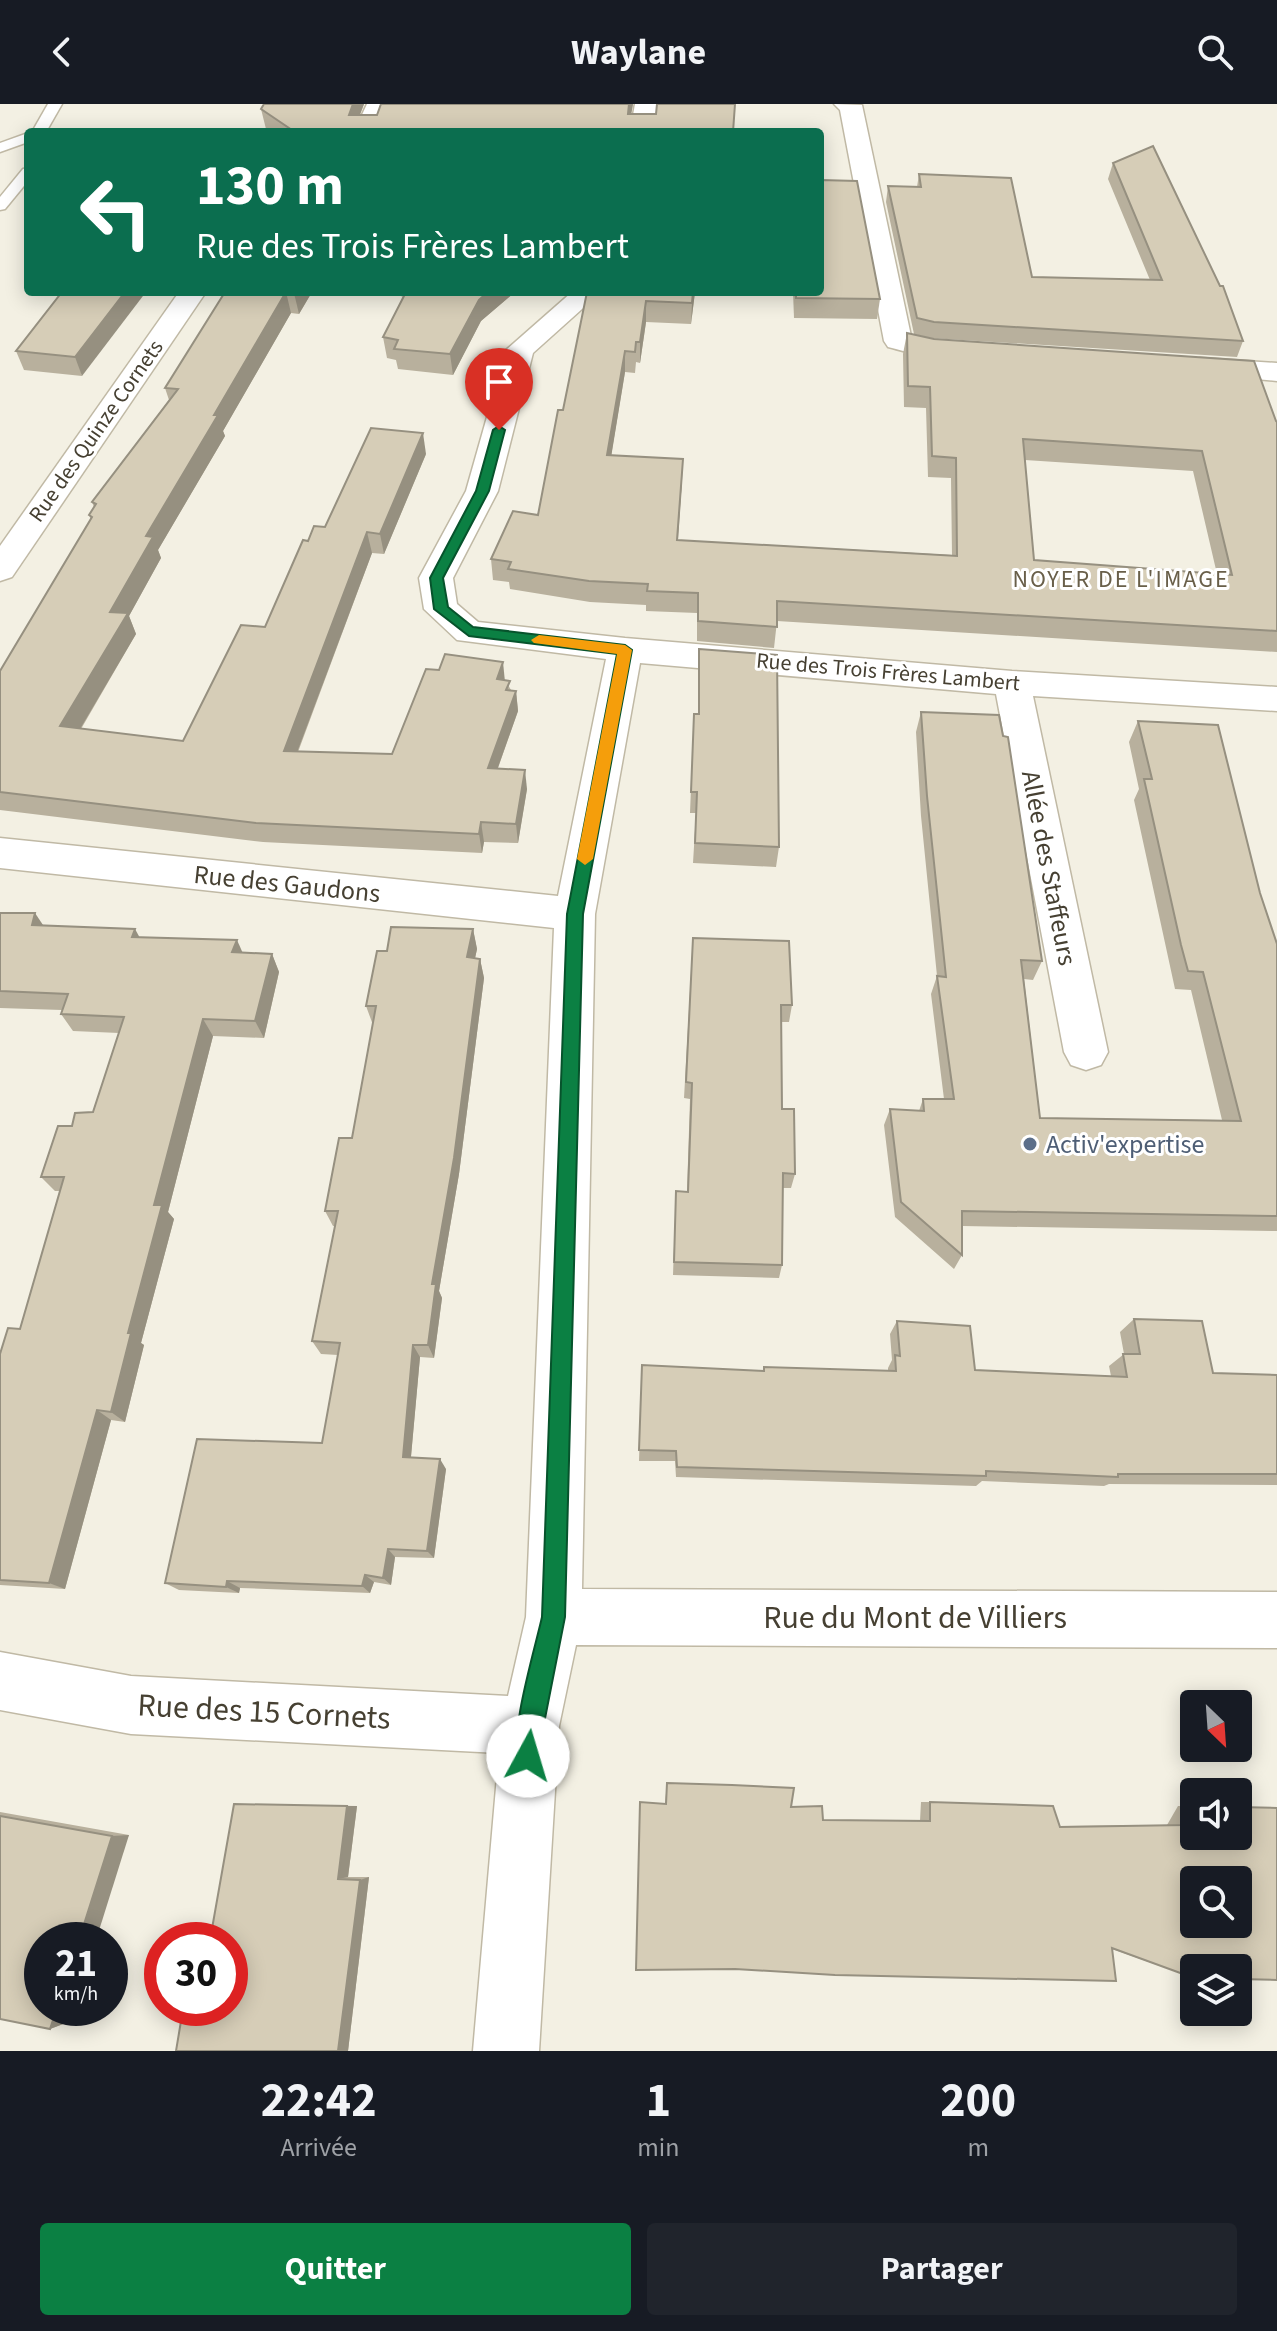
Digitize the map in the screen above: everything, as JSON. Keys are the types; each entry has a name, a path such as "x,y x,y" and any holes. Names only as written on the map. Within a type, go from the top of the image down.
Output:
{"street":[{"path":"368,128 378,104"},
{"path":"643,128 646,104"},
{"path":"845,104 851,105 898,341 930,349 993,354"},
{"name":"Rue des Quinze Cornets","path":"0,570 190,296"},
{"name":"Rue des Trois Frères Lambert","path":"583,296 520,350 482,491 436,578 441,609 469,632 625,650 1012,683 1277,699"},
{"path":"1166,365 1277,372"},
{"path":"506,2051 530,1726 554,1617 575,914 625,650"},
{"name":"Allée des Staffeurs","path":"1012,683 1086,1052"},
{"name":"Rue des Gaudons","path":"0,853 575,914"},
{"name":"Rue du Mont de Villiers","path":"554,1617 1277,1620"},
{"name":"Rue des 15 Cornets","path":"0,1681 131,1705 530,1726"}],"lane":[{"path":"41,128 55,104"},
{"path":"0,148 24,139"},
{"path":"0,206 24,177"}],"building":[{"path":"264,104 353,104 349,115 377,115 381,104 629,104 628,114 656,114 657,104 735,104 733,128 289,128 261,109"},
{"path":"1153,146 1220,286 1223,286 1243,341 934,322 917,318 888,186 921,187 919,174 1011,178 1032,277 1162,280 1113,163"},
{"path":"824,180 857,181 880,299 796,298 824,296"},
{"path":"59,296 122,296 75,357 16,351"},
{"path":"222,296 284,296 146,536 153,537 110,612 128,613 60,726 183,741 241,625 265,627 303,540 308,541 314,526 325,527 371,428 423,433 380,534 367,532 284,751 392,754 426,669 439,670 445,654 503,662 497,679 510,681 506,690 516,691 488,768 525,770 516,824 481,822 479,834 256,823 0,792 0,671 92,517 89,515 96,504 92,502 178,389 165,388"},
{"path":"404,296 484,296 450,354 394,349 398,340 383,337"},
{"path":"586,296 693,296 692,303 646,301 640,342 636,342 635,352 625,351 607,455 683,459 677,540 957,556 956,458 932,456 930,387 908,386 907,333 934,339 1254,361 1277,422 1277,631 777,601 777,627 698,621 698,593 647,591 648,584 589,581 508,569 511,562 491,559 513,511 538,515 558,410 563,410","holes":["1023,439 1202,451 1232,575 1034,560"]},
{"path":"699,649 777,655 779,847 695,843 697,792 691,792 694,714 699,714"},
{"path":"921,712 999,715 1003,736 1008,737 1042,961 1021,960 1040,1118 1241,1121 1203,972 1188,971 1181,945 1144,779 1152,779 1138,721 1218,725 1260,893 1277,944 1277,1216 962,1211 962,1255 901,1202 890,1109 924,1111 923,1099 954,1099 937,976 946,977"},
{"path":"0,913 35,913 32,925 135,929 132,937 237,940 232,952 272,954 255,1021 203,1019 154,1205 162,1205 111,1412 97,1410 49,1583 0,1580 0,1354 8,1328 20,1329 64,1177 41,1177 58,1126 72,1126 75,1113 93,1112 124,1017 61,1014 68,994 0,991"},
{"path":"391,927 473,929 467,957 480,959 454,1158 432,1284 436,1284 428,1345 413,1345 403,1457 440,1459 427,1551 388,1549 383,1578 365,1575 362,1586 227,1581 226,1587 165,1583 197,1439 322,1443 340,1343 312,1341 338,1211 325,1211 339,1138 352,1138 376,1006 366,1006 377,951 387,951"},
{"path":"693,938 789,941 792,1005 781,1005 782,1109 794,1109 795,1174 783,1173 782,1265 674,1262 676,1191 688,1192 692,1083 686,1082"},
{"path":"1134,1319 1202,1321 1213,1373 1277,1375 1277,1474 1118,1474 1118,1477 986,1471 986,1476 677,1467 676,1451 639,1450 642,1365 764,1371 764,1367 896,1371 895,1355 900,1356 897,1321 970,1326 975,1370 1127,1377 1123,1354 1140,1354"},
{"path":"667,1783 794,1788 791,1807 822,1806 823,1820 930,1821 930,1802 1053,1806 1060,1827 1180,1825 1180,1850 1252,1850 1252,1807 1277,1808 1277,1980 1252,1979 1252,1954 1180,1954 1180,1973 1112,1948 1116,1981 835,1975 735,1969 636,1970 640,1802 666,1804"},
{"path":"234,1804 347,1806 338,1879 360,1880 338,2051 176,2051 180,2026 248,2026 248,1922 213,1922"},
{"path":"0,1816 112,1836 85,1922 24,1922 24,2024 0,2019"}],"slow traffic":[{"path":"539,640 625,650 585,859"}],"place":[{"name":"Activ'expertise","path":"1030,1144"}],"district":[{"name":"NOYER DE L'IMAGE","path":"1121,579"}],"route":[{"path":"499,430 482,491 436,578 441,609 469,632 625,650 575,914 554,1617 530,1726 528,1756"}]}
